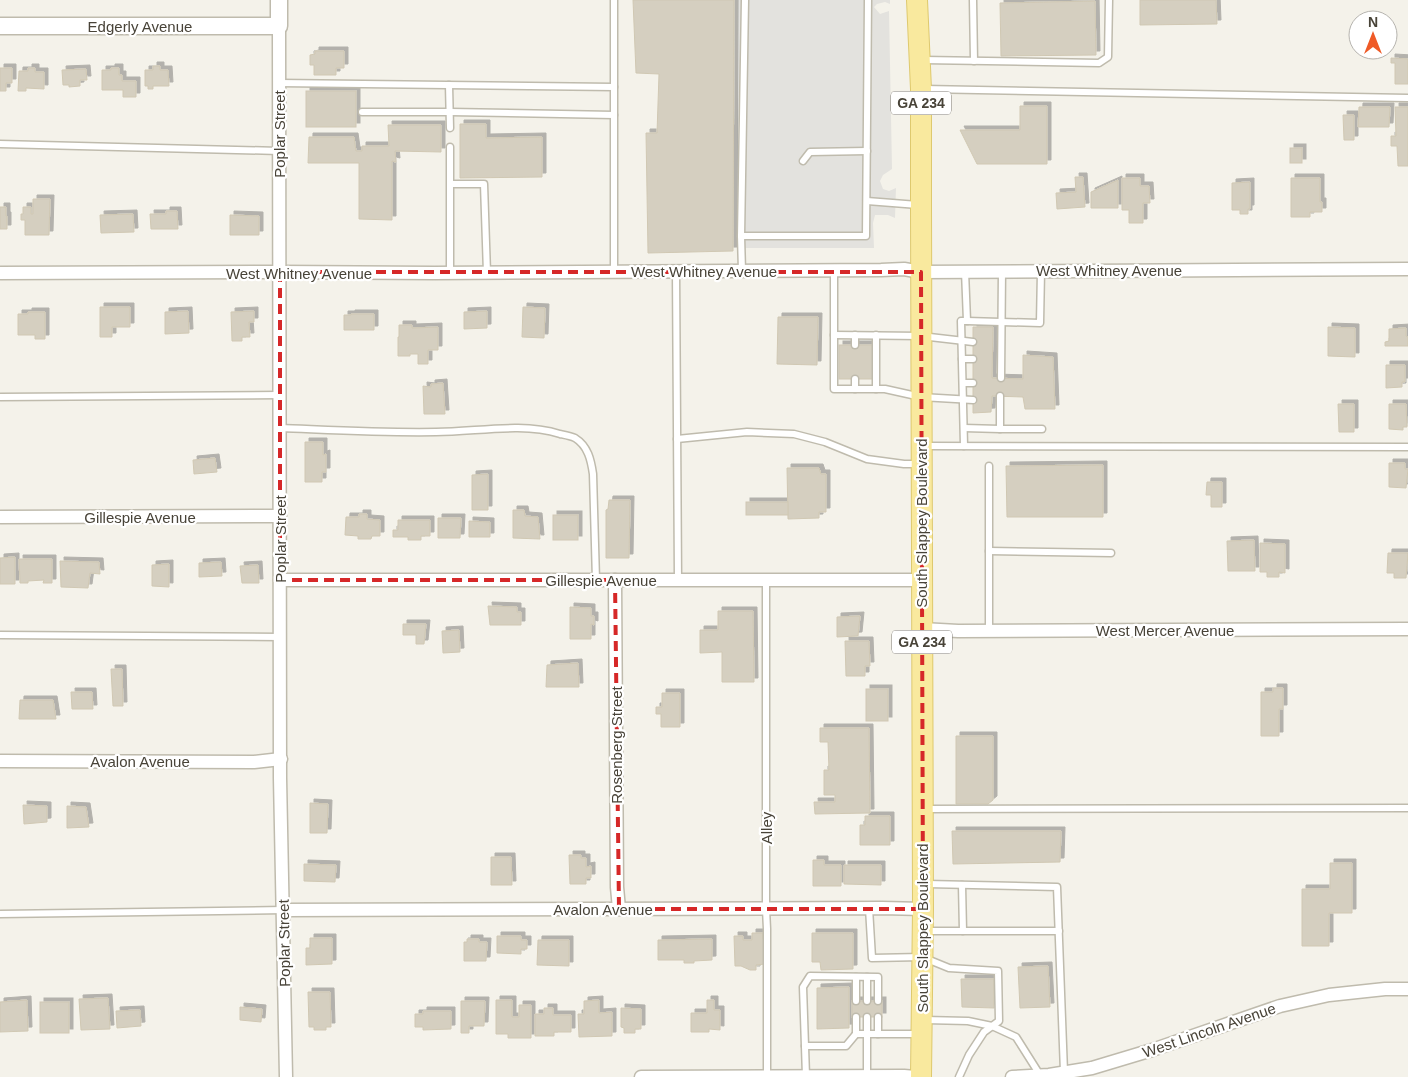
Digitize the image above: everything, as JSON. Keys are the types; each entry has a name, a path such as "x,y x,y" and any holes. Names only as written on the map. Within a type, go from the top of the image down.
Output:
{"main road":[{"name":"South Slappey Boulevard","path":"917,0 921,206 923,884 921,1077"}],"street":[{"name":"Poplar Street","path":"279,0 280,637 286,1077"},
{"name":"Edgerly Avenue","path":"0,26 279,26"},
{"name":"West Whitney Avenue","path":"0,273 487,273 904,269 921,272 1408,270"},
{"name":"Gillespie Avenue","path":"0,517 280,516"},
{"name":"Gillespie Avenue","path":"280,580 922,580"},
{"name":"Rosenberg Street","path":"615,580 617,887 619,909"},
{"name":"West Mercer Avenue","path":"922,629 989,631 1408,630"},
{"name":"Avalon Avenue","path":"0,761 254,762 281,759"},
{"name":"Avalon Avenue","path":"284,910 923,909"},
{"name":"West Lincoln Avenue","path":"1012,1077 1101,1066 1280,1006 1329,995 1408,989"},
{"path":"641,1077 915,1077"}],"lane":[{"path":"614,0 614,272"},
{"path":"742,271 745,0"},
{"path":"741,236 866,236 868,0"},
{"path":"973,0 974,61"},
{"path":"919,60 1099,63 1108,57 1109,0"},
{"path":"279,82 614,86"},
{"path":"450,85 450,128"},
{"path":"920,89 1408,98"},
{"path":"362,112 614,115"},
{"path":"0,144 279,151"},
{"path":"450,147 450,273"},
{"path":"803,161 810,152 867,151"},
{"path":"451,184 484,184 487,273"},
{"path":"866,201 921,206"},
{"path":"834,270 834,389 885,389 921,397 973,400"},
{"path":"676,271 678,580"},
{"path":"965,271 967,320"},
{"path":"1001,378 1002,271"},
{"path":"964,446 961,320 1040,323 1041,271"},
{"path":"834,335 921,336 973,342"},
{"path":"854,335 855,345"},
{"path":"876,336 876,389"},
{"path":"993,342 1001,342"},
{"path":"962,359 973,359"},
{"path":"992,359 1001,359"},
{"path":"855,379 855,389"},
{"path":"963,383 973,383"},
{"path":"0,396 280,395"},
{"path":"992,400 1000,398 1000,429"},
{"path":"280,428 437,432 530,428 574,438 584,447 591,458 596,580"},
{"path":"964,428 1042,429"},
{"path":"677,438 747,432 794,434 824,442 866,459 904,464 921,455 964,446 1408,447"},
{"path":"989,466 989,631"},
{"path":"989,552 1112,553"},
{"name":"Alley","path":"766,580 767,1077"},
{"path":"0,635 280,637"},
{"path":"922,810 1408,808"},
{"path":"923,884 1058,887 1064,1072"},
{"path":"962,885 963,931"},
{"path":"869,908 872,958 922,956 949,968 998,971 999,1021 984,1032 969,1055 959,1077"},
{"path":"0,914 284,910"},
{"path":"923,931 1059,931"},
{"path":"806,1076 803,987 810,976 878,977 878,1001"},
{"path":"856,977 856,1001"},
{"path":"867,977 867,1001"},
{"path":"805,1046 846,1046 856,1034 856,1017"},
{"path":"867,1017 871,1076"},
{"path":"878,1017 878,1034"},
{"path":"856,1034 878,1034 968,1021 992,1026 1016,1037 1040,1075"}],"highlighted area":[{"path":"280,272 921,272 923,909 619,909 615,580 280,580"}],"shaded area":[{"path":"738,0 890,0 890,4 885,2 874,7 880,14 889,11 892,169 883,175 880,181 883,189 889,191 896,188 895,218 888,215 875,215 873,223 874,248 737,248"}],"building":[{"path":"633,0 734,0 733,251 648,253 646,133 657,133 659,74 636,73"},
{"path":"1140,0 1216,0 1217,24 1140,25"},
{"path":"1095,1 1096,55 1001,56 1000,3"},
{"path":"315,51 344,51 344,68 336,68 336,75 314,75 314,65 310,65 310,55 315,54"},
{"path":"1408,59 1408,84 1395,84 1395,63 1391,63 1391,60"},
{"path":"153,66 160,66 160,70 168,70 169,86 153,86 153,89 148,89 148,86 145,86 145,70 153,70"},
{"path":"0,68 12,68 12,83 6,83 6,91 0,91"},
{"path":"28,68 35,68 35,72 44,72 44,89 26,88 26,91 18,91 19,71 28,71"},
{"path":"111,68 119,68 119,75 122,75 122,81 136,81 136,97 123,97 123,90 102,90 102,70 111,70"},
{"path":"86,69 87,80 80,80 80,86 69,87 69,85 63,85 62,70"},
{"path":"306,91 356,91 356,127 306,127"},
{"path":"1020,106 1047,106 1047,164 977,164 960,130 1020,130"},
{"path":"1359,107 1390,107 1389,127 1358,127"},
{"path":"1395,107 1408,107 1408,166 1398,166 1397,146 1391,146 1391,136 1396,136"},
{"path":"1343,115 1354,115 1354,140 1344,140"},
{"path":"460,124 486,124 486,138 542,137 542,177 460,178"},
{"path":"388,125 441,125 441,152 395,151 396,162 392,161 392,220 359,219 359,163 308,163 309,137 354,137 356,151 362,151 362,146 389,146"},
{"path":"1290,148 1302,148 1302,163 1290,163"},
{"path":"1075,177 1083,177 1085,207 1057,209 1056,193 1076,192"},
{"path":"1122,178 1140,178 1140,186 1149,186 1150,203 1143,203 1143,223 1129,223 1129,210 1122,210"},
{"path":"1291,178 1320,178 1322,212 1310,212 1310,217 1291,217"},
{"path":"1118,180 1118,208 1091,208 1091,192"},
{"path":"1250,182 1250,209 1248,209 1248,214 1240,214 1240,210 1232,210 1232,183"},
{"path":"33,199 50,199 49,235 25,235 25,220 21,220 21,214 23,214 23,207 31,207 31,214 33,214"},
{"path":"0,207 6,207 7,229 0,229"},
{"path":"166,211 177,211 178,229 151,229 150,214 166,214"},
{"path":"133,214 134,232 101,233 100,215"},
{"path":"230,215 259,216 259,235 230,235"},
{"path":"100,307 130,307 130,327 112,327 112,337 100,337"},
{"path":"523,307 545,308 544,338 522,337"},
{"path":"188,311 189,333 165,334 165,312"},
{"path":"254,311 254,322 249,322 250,337 242,337 242,341 232,341 231,312"},
{"path":"487,311 487,328 464,329 464,312"},
{"path":"28,312 45,312 45,339 35,339 35,335 18,335 18,314 28,314"},
{"path":"374,314 374,330 344,330 344,315"},
{"path":"778,317 818,317 817,365 777,364"},
{"path":"399,325 412,325 412,328 438,327 438,350 428,350 428,364 418,364 418,354 398,356"},
{"path":"973,327 993,327 992,378 1023,379 1023,355 1053,357 1055,409 1025,409 1023,397 992,396 991,412 973,413"},
{"path":"1328,327 1355,328 1355,357 1328,356"},
{"path":"1406,328 1408,346 1385,346 1385,342 1389,341 1389,329"},
{"path":"839,345 874,345 874,379 839,379"},
{"path":"1386,365 1405,365 1405,382 1402,382 1402,387 1386,388"},
{"path":"443,383 445,414 424,414 423,386 431,387 431,384"},
{"path":"1338,404 1354,404 1354,432 1339,432"},
{"path":"1389,404 1406,404 1407,427 1403,427 1403,430 1389,429"},
{"path":"305,442 323,442 323,455 326,454 326,472 322,472 322,482 305,482"},
{"path":"215,458 217,472 194,474 193,460"},
{"path":"1389,463 1405,463 1405,469 1408,469 1406,488 1389,487"},
{"path":"1103,465 1103,517 1007,517 1006,466"},
{"path":"787,468 819,468 821,474 826,474 826,512 819,512 819,518 788,519"},
{"path":"488,474 488,510 472,510 472,475"},
{"path":"1207,482 1222,482 1222,507 1211,507 1211,495 1206,495"},
{"path":"609,500 630,500 629,558 606,558 606,510 608,509"},
{"path":"746,502 788,502 788,515 746,515"},
{"path":"513,510 524,510 525,516 538,517 540,539 513,538"},
{"path":"359,514 367,514 367,519 380,520 380,536 372,536 371,539 358,539 358,536 345,535 346,517 359,517"},
{"path":"553,515 578,515 578,540 553,540"},
{"path":"438,518 461,518 460,538 438,538"},
{"path":"398,520 430,520 430,536 421,536 421,540 408,540 408,537 393,537 393,530 398,530"},
{"path":"469,521 490,522 490,537 469,537"},
{"path":"1254,540 1255,571 1228,571 1227,541"},
{"path":"1260,543 1285,544 1285,573 1279,572 1279,577 1267,577 1267,572 1260,572"},
{"path":"1388,553 1408,553 1406,578 1394,578 1394,573 1387,573"},
{"path":"15,557 15,584 0,584 0,558"},
{"path":"19,559 52,559 52,583 43,583 44,580 20,583"},
{"path":"60,561 99,562 100,574 90,573 88,588 61,587"},
{"path":"221,562 222,576 199,577 199,563"},
{"path":"169,564 169,587 152,586 152,565"},
{"path":"258,565 259,583 242,583 240,566"},
{"path":"488,606 517,607 517,612 521,612 521,625 490,625"},
{"path":"570,607 591,608 591,616 594,616 594,625 591,624 591,639 570,639"},
{"path":"718,611 753,611 754,682 722,682 722,652 700,653 700,630 718,630"},
{"path":"860,616 858,636 837,637 837,617"},
{"path":"403,624 426,624 424,644 416,644 416,635 403,635"},
{"path":"459,630 460,652 443,653 442,631"},
{"path":"845,641 869,641 870,666 865,666 865,676 846,676"},
{"path":"578,663 579,687 546,687 547,665"},
{"path":"111,669 122,669 123,706 113,706"},
{"path":"1273,688 1283,688 1283,709 1279,709 1279,736 1261,736 1261,692 1273,692"},
{"path":"866,689 888,689 888,721 866,721"},
{"path":"71,692 92,692 93,709 72,709"},
{"path":"662,693 680,693 680,727 661,727 661,714 656,714 656,707 662,707"},
{"path":"20,700 53,700 56,719 19,719"},
{"path":"820,728 869,728 870,813 815,814 814,802 835,802 835,795 824,795 824,770 829,770 828,742 820,742"},
{"path":"956,736 993,736 993,800 988,804 956,804"},
{"path":"310,803 328,804 327,833 310,833"},
{"path":"23,805 47,806 47,822 24,824"},
{"path":"67,806 86,807 89,827 67,828"},
{"path":"865,816 890,816 890,845 860,845 860,825 865,825"},
{"path":"952,831 1061,831 1060,862 953,864"},
{"path":"569,855 581,855 581,858 586,858 586,867 591,866 591,878 586,878 586,884 570,884"},
{"path":"491,857 511,857 512,885 491,885"},
{"path":"813,860 824,860 824,865 841,865 841,886 813,886"},
{"path":"1330,863 1352,863 1352,913 1329,913 1329,946 1302,946 1302,889 1330,889"},
{"path":"304,864 336,865 335,882 304,881"},
{"path":"844,865 881,865 881,885 844,884"},
{"path":"752,933 763,933 764,939 765,964 756,965 756,970 735,966 734,936 743,936 743,940 752,940"},
{"path":"812,933 853,933 853,969 821,970 820,962 812,962"},
{"path":"497,936 521,936 521,940 527,940 527,949 521,949 521,954 497,953"},
{"path":"310,938 332,938 332,964 306,965 306,948 310,948"},
{"path":"467,939 479,939 479,942 487,942 486,961 464,961 464,942 467,942"},
{"path":"712,939 712,960 684,963 684,960 658,960 658,940"},
{"path":"538,940 569,940 569,966 537,965"},
{"path":"1048,966 1050,1007 1020,1008 1018,967"},
{"path":"961,979 994,979 994,1008 962,1007"},
{"path":"849,987 849,1028 817,1029 817,988"},
{"path":"308,992 330,992 331,1027 326,1027 326,1030 314,1030 314,1027 309,1027"},
{"path":"108,998 110,1029 81,1030 79,999"},
{"path":"27,1000 28,1031 0,1032 0,1002"},
{"path":"496,1000 512,1000 512,1017 519,1017 519,1005 531,1005 531,1038 508,1038 508,1034 496,1034"},
{"path":"599,1000 599,1013 612,1012 612,1036 579,1037 578,1014 584,1014 584,1001"},
{"path":"707,1000 714,1000 714,1010 720,1010 720,1030 709,1029 709,1032 691,1032 691,1013 707,1013"},
{"path":"461,1001 485,1001 484,1026 469,1026 469,1033 461,1033"},
{"path":"852,1001 882,1001 882,1017 852,1017"},
{"path":"40,1002 69,1002 69,1033 40,1033"},
{"path":"240,1007 262,1009 261,1022 240,1020"},
{"path":"544,1008 553,1008 553,1015 571,1015 571,1032 554,1032 554,1036 535,1036 535,1014 544,1014"},
{"path":"621,1008 641,1009 641,1029 635,1029 635,1033 624,1033 624,1028 621,1027"},
{"path":"140,1010 141,1026 117,1028 116,1011"},
{"path":"423,1011 451,1011 451,1029 423,1030 423,1027 415,1027 415,1014 423,1014"}]}
